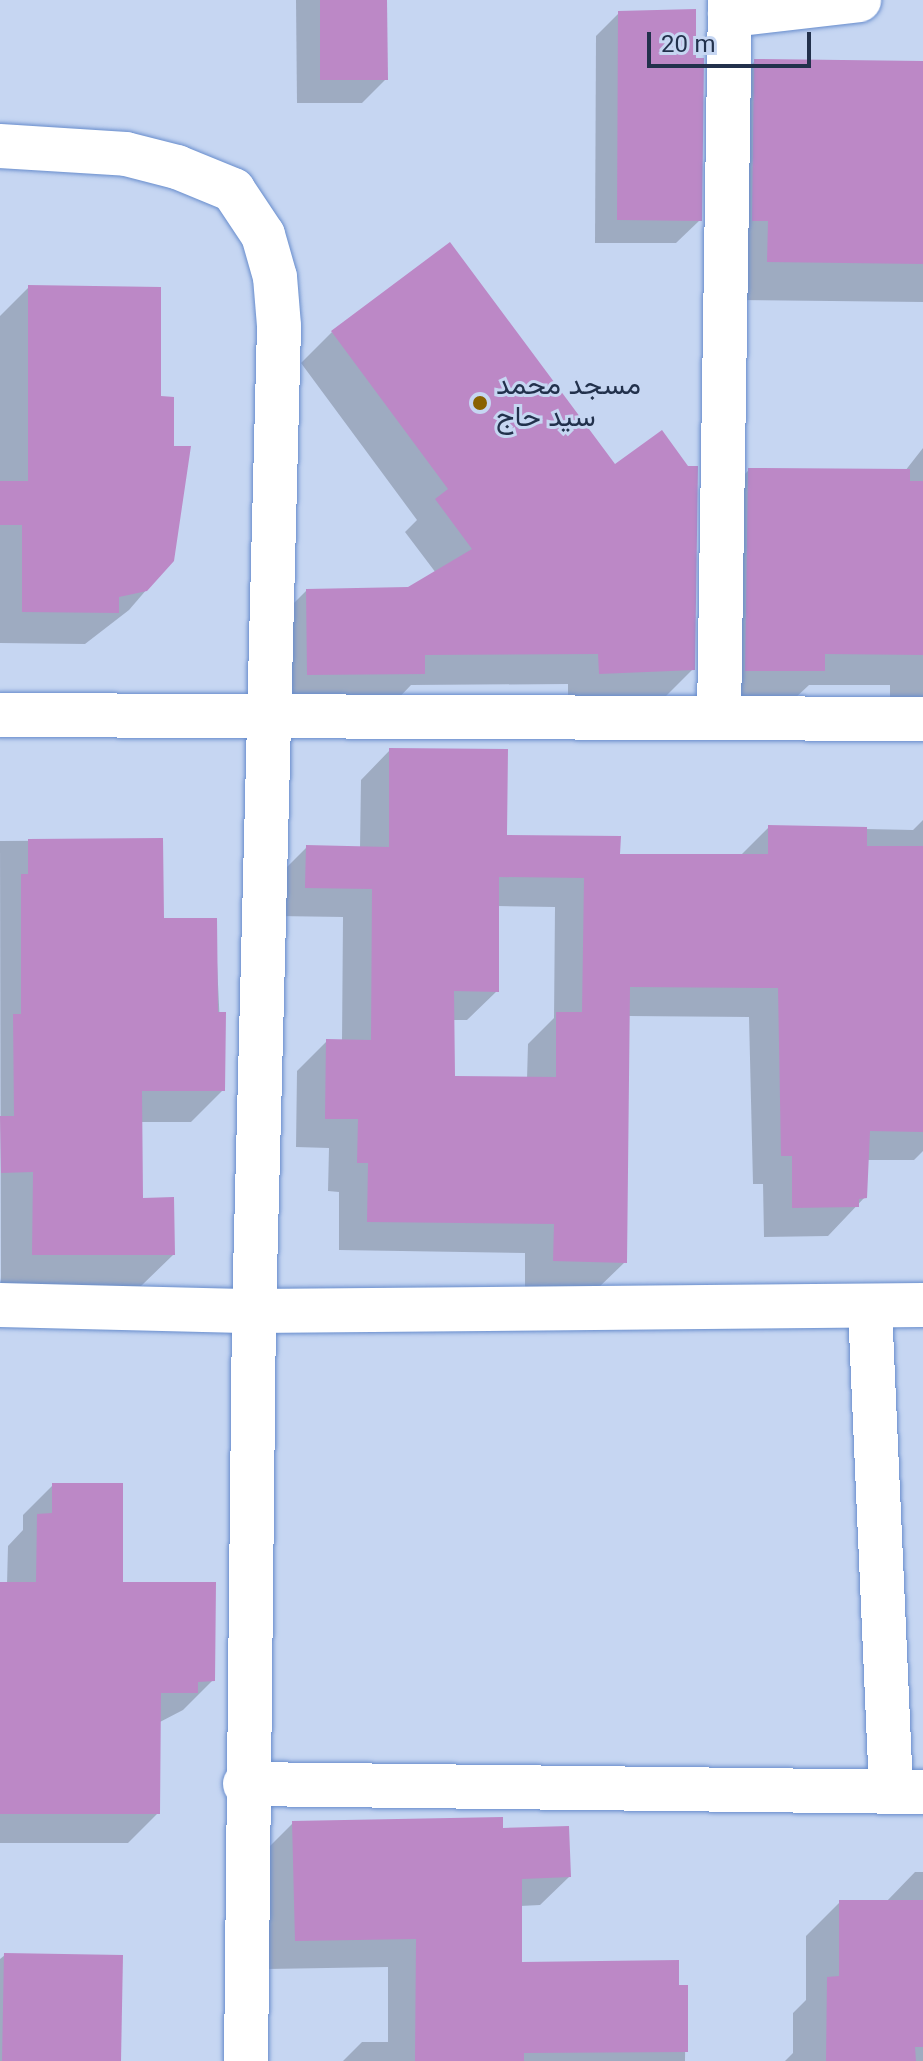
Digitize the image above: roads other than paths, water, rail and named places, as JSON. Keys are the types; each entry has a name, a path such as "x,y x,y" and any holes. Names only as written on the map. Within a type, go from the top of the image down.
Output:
{"street":[{"path":"719,717 730,8 859,0"},
{"path":"0,146 126,154 177,167 233,190 263,235 275,277 279,326 245,1784 246,2061"},
{"path":"0,715 269,719 923,719"},
{"path":"0,1305 254,1311 870,1308 923,1305"},
{"path":"245,1784 907,1792 870,1308"}],"place":[{"name":"مسجد محمد سيد حاج","path":"480,403"}]}
